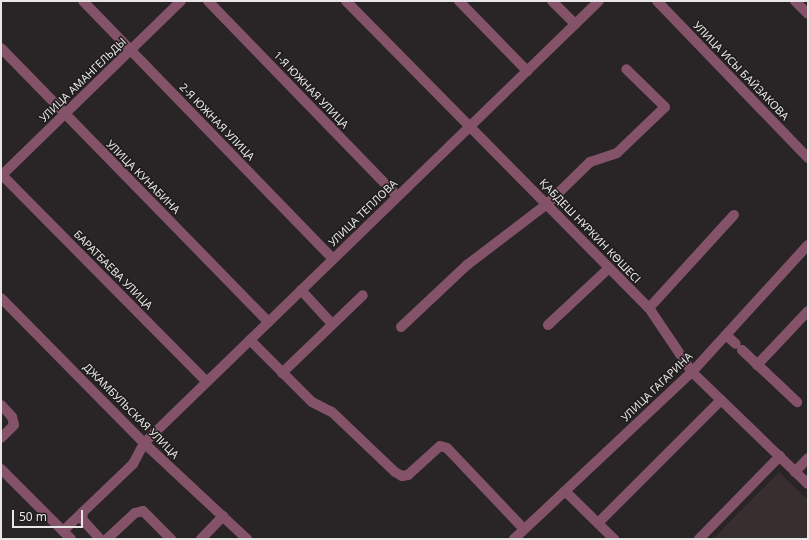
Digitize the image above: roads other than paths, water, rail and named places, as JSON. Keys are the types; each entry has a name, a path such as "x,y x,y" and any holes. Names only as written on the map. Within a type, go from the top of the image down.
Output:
{"street":[{"name":"2-Я ЮЖНАЯ УЛИЦА","path":"83,1 333,259"},
{"name":"УЛИЦА АМАНГЕЛЬДЫ","path":"1,175 181,1"},
{"name":"1-Я ЮЖНАЯ УЛИЦА","path":"208,1 397,196"},
{"name":"ҚАБДЕШ НҰРКИН КӨШЕСІ","path":"346,1 649,308 692,372 808,484"},
{"path":"459,1 527,71"},
{"path":"552,1 575,24"},
{"name":"УЛИЦА ТЕПЛОВА","path":"63,531 133,464 144,443 599,1"},
{"name":"УЛИЦА ИСЫ БАЙЗАКОВА","path":"657,1 808,158"},
{"path":"795,1 808,14"},
{"name":"УЛИЦА КУНАБИНА","path":"1,48 64,115 268,322"},
{"path":"401,327 467,266 547,204 590,162 618,153 665,107 626,69"},
{"name":"БАРАТБАЕВА УЛИЦА","path":"1,175 207,382"},
{"path":"649,308 734,215"},
{"name":"УЛИЦА ГАГАРИНА","path":"520,535 565,490 692,372 808,245"},
{"path":"548,325 609,268"},
{"path":"301,290 332,324"},
{"path":"282,373 363,295"},
{"name":"ДЖАМБУЛЬСКАЯ УЛИЦА","path":"1,298 144,443 247,539"},
{"path":"757,365 808,311"},
{"path":"726,335 796,402"},
{"path":"250,340 312,402 332,412 402,476 408,474 440,446 447,448 520,535"},
{"path":"598,523 721,400"},
{"path":"1,406 12,417 14,425 1,438"},
{"path":"699,539 780,456"},
{"path":"795,472 808,458"},
{"path":"1,469 71,539"},
{"path":"565,490 614,539"},
{"path":"107,539 135,513 143,511 171,539"},
{"path":"82,512 82,519 100,539"},
{"path":"201,539 222,516"}]}
